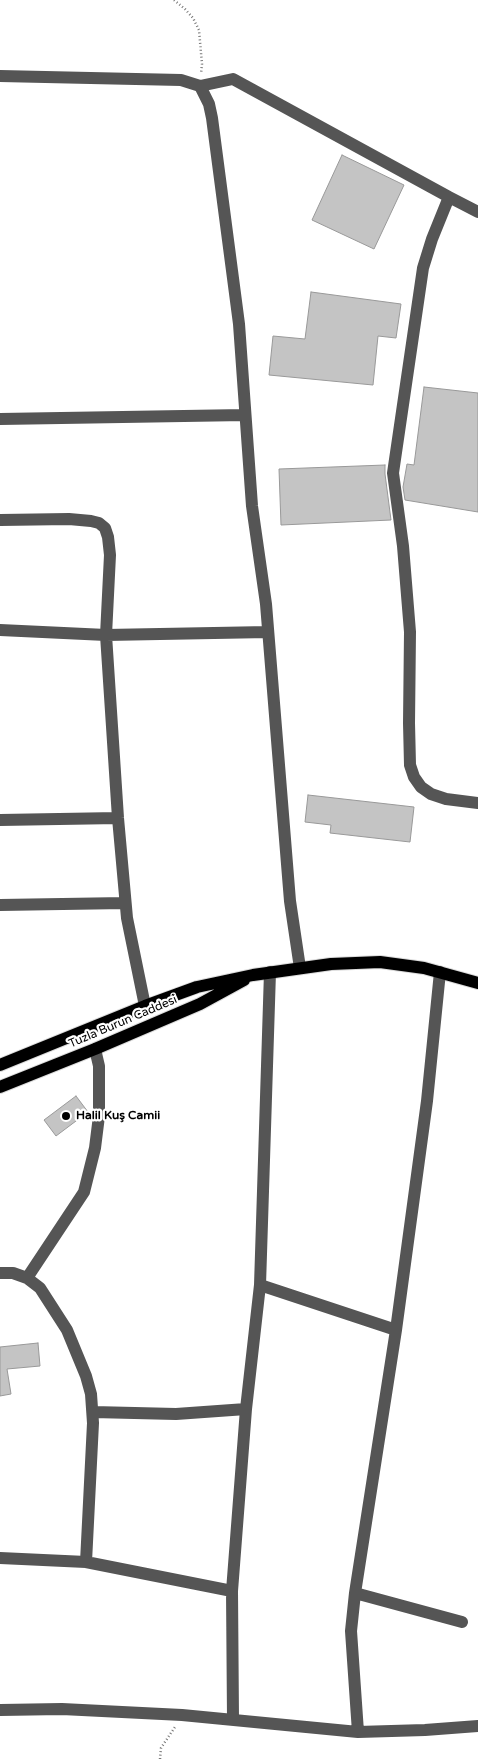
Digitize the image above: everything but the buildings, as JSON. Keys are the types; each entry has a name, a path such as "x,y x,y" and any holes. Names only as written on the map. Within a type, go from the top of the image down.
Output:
{"main road":[{"name":"Tuzla Burun Caddesi","path":"0,1065 197,987 270,972 330,964 380,962 409,965 478,983"},
{"name":"Tuzla Burun Caddesi","path":"0,1088 95,1050 200,1004 253,975"}],"street":[{"path":"0,76 182,80 200,86 233,79 478,212"},
{"path":"200,86 209,104 212,118 238,314 252,506 268,632 290,901 300,968"},
{"path":"448,197 423,268 393,473 403,546 410,632 410,765 414,777 431,794 446,799 478,803"},
{"path":"0,419 245,415"},
{"path":"0,520 69,519 99,523 105,528 108,537 110,555 106,635 118,818 125,904 145,1006"},
{"path":"0,630 106,635 268,632"},
{"path":"0,820 118,818"},
{"path":"0,905 125,904"},
{"path":"233,1719 232,1591 246,1409 260,1284 270,972"},
{"path":"358,1732 351,1631 354,1593 396,1330 428,1101 440,972"},
{"path":"27,1278 84,1192 95,1148 99,1116 99,1066 95,1050"},
{"path":"0,1273 12,1273 27,1278 40,1288 67,1330 86,1376 93,1412 86,1562"},
{"path":"260,1284 396,1330"},
{"path":"93,1412 176,1414 246,1409"},
{"path":"0,1558 86,1562 232,1591"},
{"path":"354,1593 462,1622"},
{"path":"0,1710 62,1709 182,1715 358,1732 478,1726"}],"path":[{"path":"174,0 185,8 199,30 202,64 200,86"},
{"path":"160,1759 161,1748 182,1715"}],"place":[{"name":"Halil Kuş Camii","path":"66,1116"}]}
